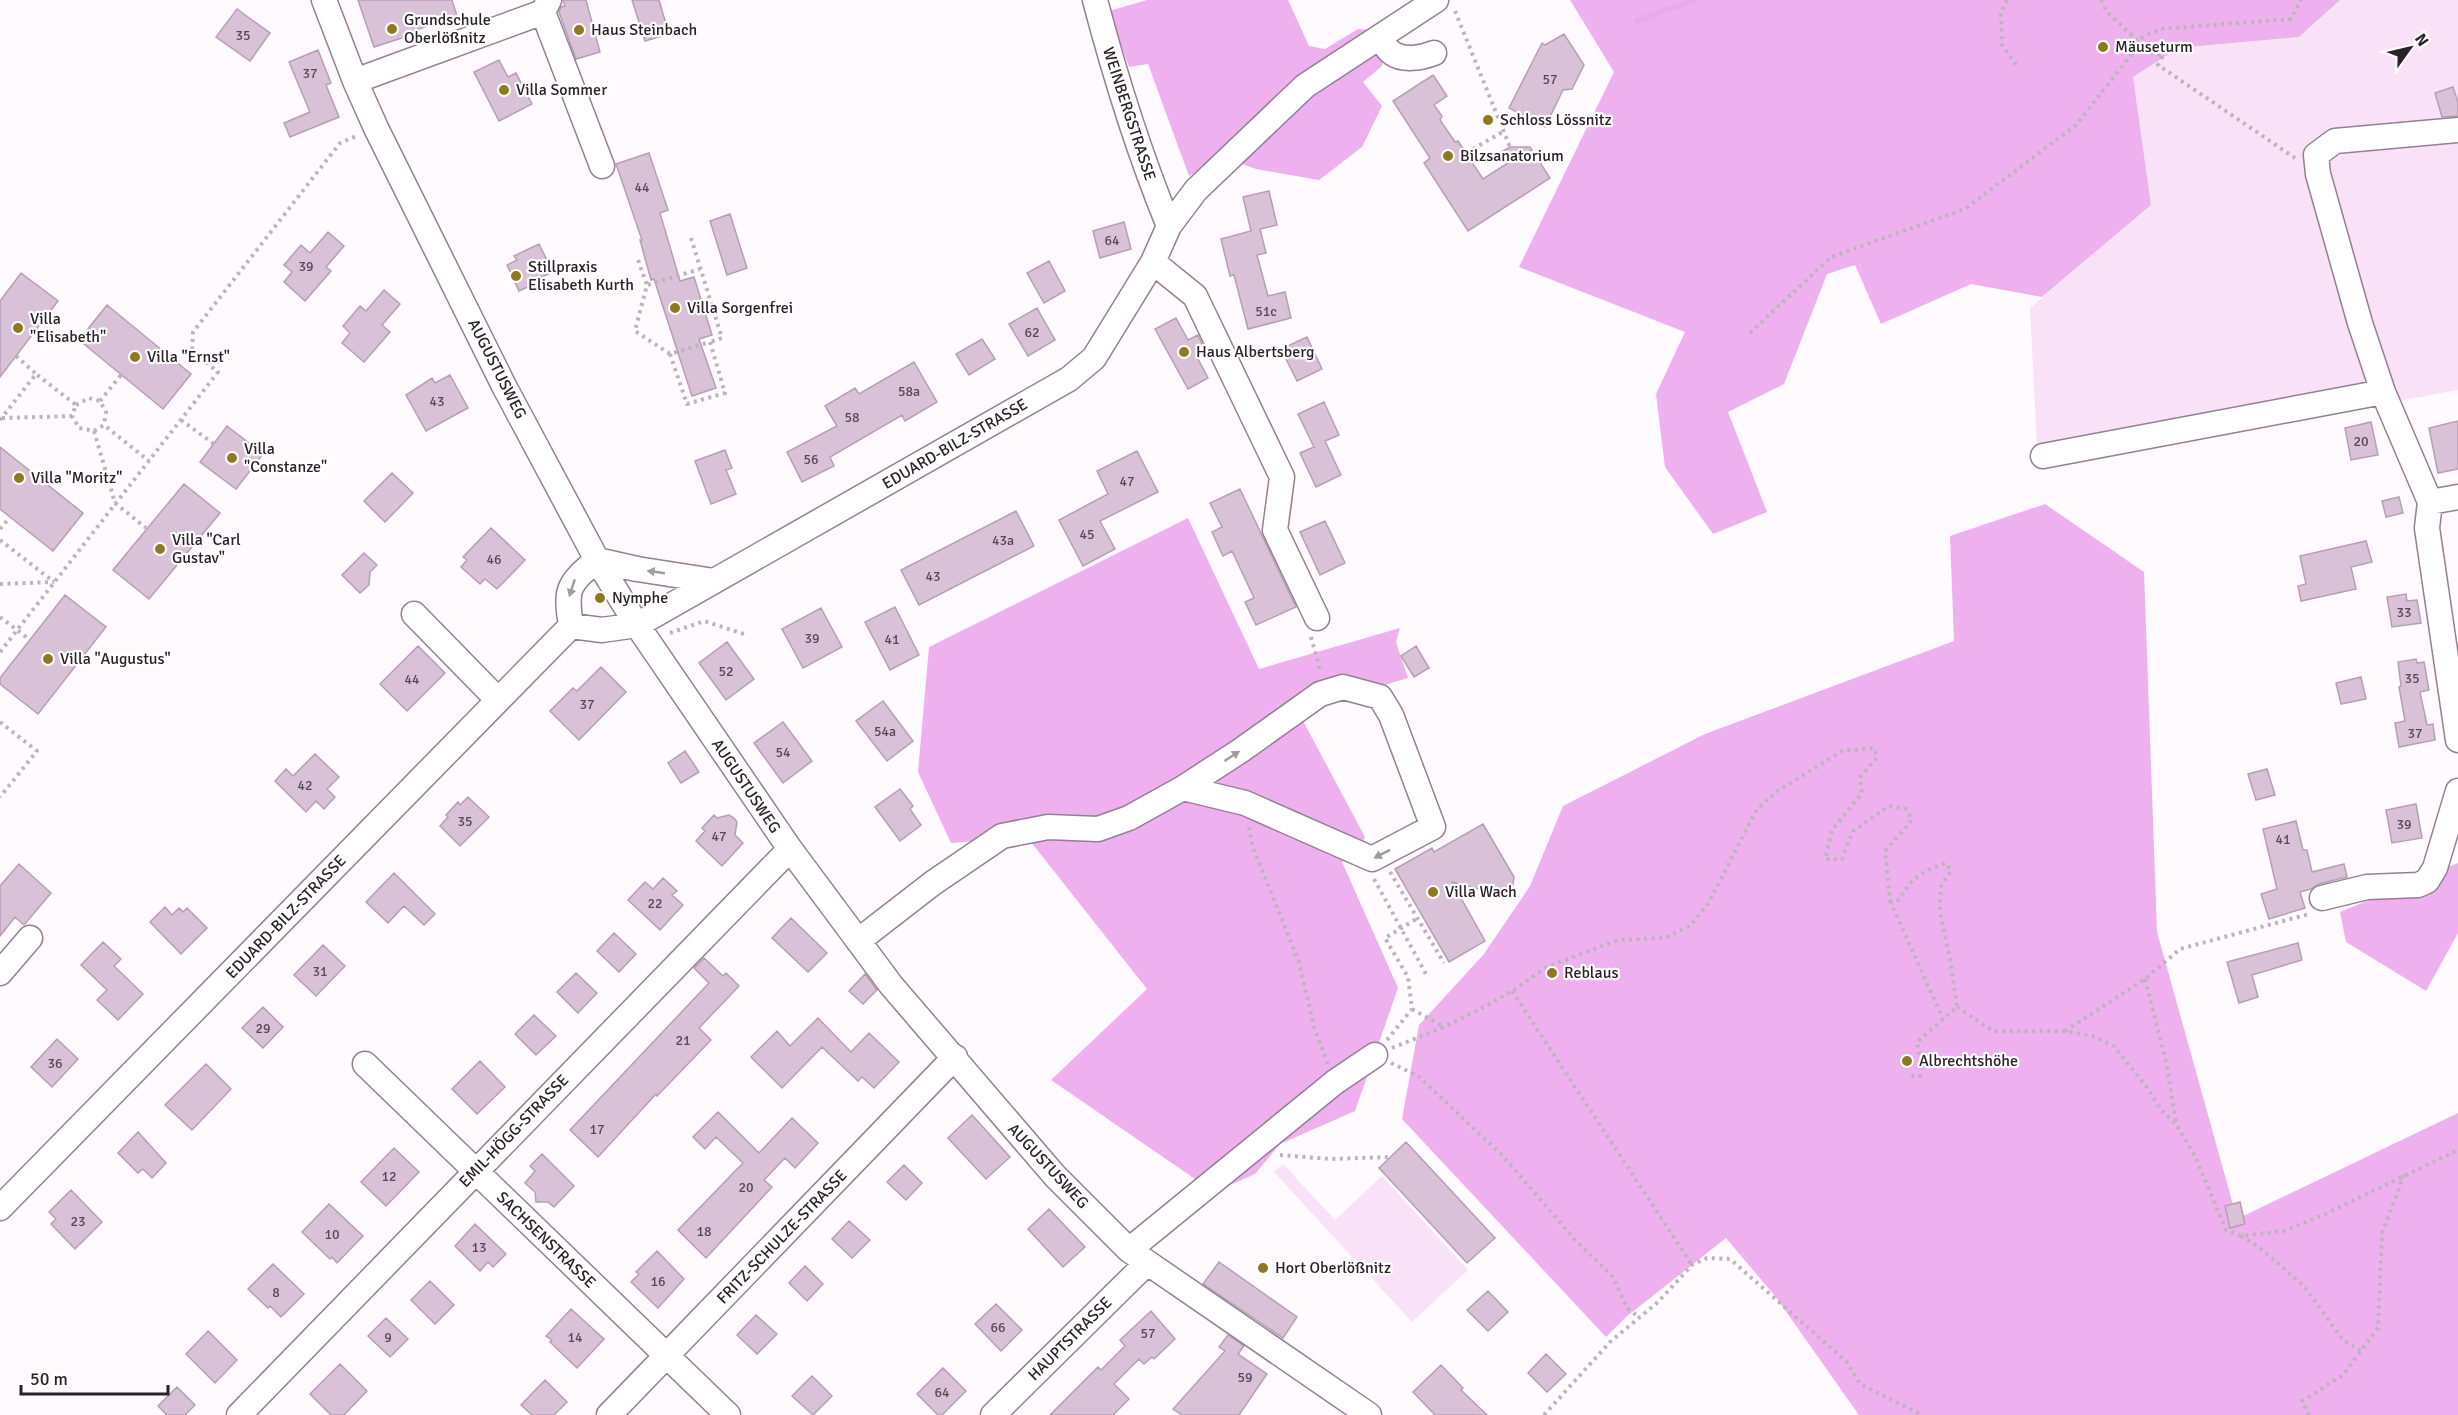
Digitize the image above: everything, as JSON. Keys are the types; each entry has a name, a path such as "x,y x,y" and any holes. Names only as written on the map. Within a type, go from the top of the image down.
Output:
{"street":[{"name":"AUGUSTUSWEG","path":"324,0 376,128 504,386 597,560 642,632 790,849 891,985 1055,1176 1138,1257 1369,1415"},
{"name":"WEINBERGSTRASSE","path":"1095,0 1108,52 1153,188 1169,226"},
{"name":"EDUARD-BILZ-STRASSE","path":"642,632 714,581 1069,379 1094,358 1153,262 1169,226 1196,190 1305,86 1380,37 1444,4"},
{"path":"355,81 546,6 602,166"},
{"path":"1380,37 1391,53 1424,57 1434,53"},
{"path":"2458,130 2335,141 2316,154 2318,174 2383,392 2430,502 2427,528 2458,740"},
{"path":"1153,262 1195,296 1282,477 1275,530 1317,618"},
{"path":"2043,456 2383,392"},
{"path":"2430,502 2458,497"},
{"path":"642,632 572,626 568,603 574,579 597,560 714,581"},
{"path":"414,614 498,700"},
{"name":"EDUARD-BILZ-STRASSE","path":"0,1208 572,626"},
{"path":"858,941 933,883 1002,836 1048,827 1098,829 1129,818 1183,788 1320,694 1343,687 1380,697 1390,715 1434,827 1379,863 1245,803 1183,788"},
{"path":"2316,906 2367,887 2418,885 2427,881 2436,868 2458,791"},
{"name":"EMIL-HÖGG-STRASSE","path":"239,1415 790,849"},
{"path":"0,973 30,938"},
{"name":"HAUPTSTRASSE","path":"993,1415 1138,1257 1247,1153 1335,1082 1375,1054"},
{"name":"FRITZ-SCHULZE-STRASSE","path":"609,1415 955,1057"},
{"name":"SACHSENSTRASSE","path":"365,1064 728,1415"}],"path":[{"path":"2007,0 2001,13 2001,45 2018,66"},
{"path":"2101,0 2107,12 2137,40"},
{"path":"1750,333 1831,257 1965,209 2076,125 2134,50 2137,40 2160,29 2291,19 2301,0"},
{"path":"1444,4 1459,17 1510,147"},
{"path":"2134,50 2163,55 2158,65 2318,174"},
{"path":"0,652 218,372 192,351 193,332 340,143 376,128"},
{"path":"1473,149 1504,131"},
{"path":"670,354 722,338 691,238"},
{"path":"638,260 647,285 635,331 670,354 687,405 725,393 710,342"},
{"path":"647,285 700,269"},
{"path":"16,356 76,405"},
{"path":"1,419 36,374"},
{"path":"99,401 121,375"},
{"path":"72,416 76,405 89,398 99,401 106,412 104,425"},
{"path":"1,419 72,416"},
{"path":"72,416 79,428 94,431 104,425"},
{"path":"181,420 213,444"},
{"path":"104,425 149,460"},
{"path":"94,431 116,503 146,528"},
{"path":"0,529 10,517"},
{"path":"0,540 54,582"},
{"path":"0,584 54,582"},
{"path":"0,617 30,640"},
{"path":"1317,618 1317,627 1310,639 1321,672 1320,694"},
{"path":"642,632 704,621 747,635"},
{"path":"0,722 37,751 0,797"},
{"path":"1375,1054 1444,1027 1512,991 1547,967 1618,940 1664,938 1690,926 1708,904 1757,809 1776,792 1842,751 1874,748 1877,758 1860,777 1862,793 1832,830 1825,859 1842,859 1853,831 1889,806 1906,809 1912,820 1885,850 1890,901 1943,1019"},
{"path":"1245,803 1252,845 1299,962 1314,1027 1335,1082"},
{"path":"1426,974 1369,870 1379,863 1418,918 1444,963"},
{"path":"1890,901 1899,900 1908,884 1928,869 1946,863 1951,871 1941,886 1940,912 1957,1007 1993,1031 2064,1032 2092,1035 2114,1047 2150,1090 2161,1110 2176,1124 2195,1156 2226,1230 2259,1247 2304,1286 2343,1340 2361,1351"},
{"path":"2064,1032 2145,980 2180,949 2316,906"},
{"path":"1375,1054 1412,1009 1408,977 1384,938 1418,918"},
{"path":"2145,980 2167,1066 2176,1124"},
{"path":"1512,991 1692,1265"},
{"path":"1908,1076 1920,1076 1917,1042 1957,1007"},
{"path":"1412,1009 1444,1027"},
{"path":"1375,1054 1418,1076 1502,1155 1577,1242 1613,1277 1627,1308 1640,1318"},
{"path":"2241,1236 2284,1230 2321,1216 2404,1174 2458,1150"},
{"path":"1247,1153 1330,1159 1391,1157"},
{"path":"2309,1415 2302,1401 2343,1375 2378,1328 2382,1233 2404,1174"},
{"path":"1544,1415 1610,1342 1659,1302 1692,1265 1707,1258 1730,1259 1846,1361 1860,1384 1922,1415"}],"shaded area":[{"path":"1147,0 1288,0 1309,46 1325,49 1358,29 1371,30 1384,51 1382,66 1363,82 1382,106 1362,147 1319,180 1256,169 1223,157 1189,176 1148,64 1129,67 1109,11"},
{"path":"1570,0 2340,0 2299,37 2178,48 2133,77 2151,205 2042,297 1971,284 1881,324 1855,265 1827,274 1784,384 1728,412 1767,512 1713,534 1665,467 1656,394 1685,332 1519,267 1614,72"},
{"path":"2340,0 2458,0 2458,390 2038,467 2030,308 2151,205 2133,77 2178,48 2299,37"},
{"path":"2045,504 2144,572 2157,932 2237,1219 2458,1113 2458,1415 1859,1415 1775,1296 1726,1238 1626,1317 1606,1337 1402,1119 1419,1025 1484,954 1530,886 1563,806 1705,734 1954,641 1950,536"},
{"path":"1188,518 1259,669 1400,628 1396,642 1408,678 1347,696 1302,719 1365,837 1360,849 1342,862 1398,988 1355,1111 1280,1144 1255,1174 1214,1192 1051,1080 1147,989 1027,837 951,843 918,772 929,647"},
{"path":"2458,863 2458,933 2426,991 2346,942 2340,912"},
{"path":"1283,1164 1335,1220 1382,1176 1468,1270 1412,1322 1274,1172"}],"building":[{"path":"358,0 452,0 457,16 374,47"},
{"name":"Haus Steinbach","path":"563,0 586,0 600,52 576,59 559,12 561,7 565,6"},
{"path":"632,0 659,0 669,34 645,41"},
{"path":"237,9 270,33 250,61 216,37"},
{"path":"1564,34 1584,65 1572,89 1563,90 1545,127 1509,108 1542,43 1545,45"},
{"path":"318,50 331,83 326,85 339,117 290,137 284,123 310,112 289,62"},
{"name":"Villa Sommer","path":"499,60 508,77 516,73 532,104 499,121 474,72"},
{"name":"Bilzsanatorium","path":"1433,75 1447,96 1434,105 1442,116 1440,120 1455,142 1458,141 1483,179 1508,163 1501,152 1510,147 1530,147 1550,178 1468,231 1424,163 1430,158 1393,101"},
{"path":"2453,87 2458,102 2458,116 2442,117 2435,93"},
{"path":"649,153 668,210 660,213 680,281 694,277 712,335 699,339 716,388 692,396 654,279 651,280 640,240 642,240 616,164"},
{"path":"1269,191 1277,225 1260,229 1266,253 1257,255 1268,296 1285,292 1291,318 1248,329 1234,275 1230,276 1221,239 1251,231 1243,197"},
{"path":"730,214 747,268 727,275 710,221"},
{"path":"1124,222 1131,249 1100,258 1093,231"},
{"path":"328,232 344,246 326,267 331,271 305,301 284,282 292,272 284,265 301,245 310,253"},
{"path":"539,244 553,272 539,278 541,281 519,291 507,265 517,260 514,256"},
{"path":"1049,261 1065,291 1044,303 1027,273"},
{"name":"Villa \"Elisabeth\"","path":"21,273 58,301 0,377 0,301"},
{"path":"384,290 400,304 382,325 390,332 364,362 342,343 350,333 343,326 360,306 366,311"},
{"name":"Villa \"Ernst\"","path":"107,305 191,374 163,409 79,340"},
{"path":"1037,308 1055,340 1028,356 1009,324"},
{"name":"Haus Albertsberg","path":"1176,318 1188,340 1198,335 1205,350 1196,355 1208,378 1188,389 1155,329"},
{"path":"1307,337 1322,369 1297,381 1281,349"},
{"path":"982,339 995,359 969,375 956,354"},
{"path":"914,362 937,402 905,421 902,415 830,457 834,466 802,482 787,452 837,426 825,406 855,388 859,394"},
{"path":"450,375 468,408 426,431 406,395 432,378 435,383"},
{"path":"1324,402 1339,435 1325,441 1341,475 1316,487 1300,453 1314,447 1298,414"},
{"path":"2458,421 2458,469 2438,473 2429,428"},
{"path":"2371,422 2378,455 2351,460 2345,428"},
{"name":"Villa \"Constanze\"","path":"227,426 263,454 236,489 200,462"},
{"name":"Villa \"Moritz\"","path":"0,447 83,513 53,551 0,509"},
{"path":"725,450 732,468 726,470 736,494 711,504 695,461"},
{"path":"1137,451 1158,492 1100,521 1115,549 1083,566 1059,520 1108,494 1097,471"},
{"path":"392,473 413,493 385,522 364,501"},
{"name":"Villa \"Carl Gustav\"","path":"184,484 220,513 149,599 113,570"},
{"path":"1240,489 1296,607 1256,625 1245,602 1254,598 1232,551 1223,556 1212,532 1222,527 1210,503"},
{"path":"2399,497 2403,513 2386,517 2382,501"},
{"path":"1016,511 1034,546 919,605 901,570"},
{"path":"1325,521 1345,563 1320,575 1300,532"},
{"path":"491,528 525,560 497,589 485,579 480,584 461,567 467,560 463,557"},
{"path":"2366,541 2372,562 2351,567 2356,589 2301,601 2298,586 2306,584 2300,556"},
{"path":"364,553 377,565 370,572 369,585 360,593 342,575"},
{"path":"2406,594 2407,601 2417,600 2421,623 2392,627 2387,597"},
{"name":"Villa \"Augustus\"","path":"65,595 106,627 38,714 0,684 0,678"},
{"path":"895,607 919,655 890,670 865,622"},
{"path":"821,608 842,647 803,668 782,629"},
{"path":"727,642 754,679 726,700 699,663"},
{"path":"418,646 445,673 407,711 380,684"},
{"path":"1416,646 1429,668 1414,677 1401,656"},
{"path":"2416,659 2417,663 2424,662 2429,690 2420,692 2427,725 2433,724 2435,740 2399,747 2395,723 2405,721 2399,687 2401,686 2398,662"},
{"path":"601,667 626,692 579,740 550,711 573,688 577,691"},
{"path":"2361,677 2366,699 2341,704 2336,683"},
{"path":"883,701 913,741 887,761 856,721"},
{"path":"783,722 812,761 783,783 754,743"},
{"path":"685,751 699,772 681,783 668,763"},
{"path":"315,754 339,777 327,789 335,797 324,809 316,801 306,812 275,781 286,769 293,776"},
{"path":"2267,769 2275,795 2256,800 2248,774"},
{"path":"900,789 913,806 910,809 921,825 900,841 875,807"},
{"path":"468,797 489,817 460,846 440,826 458,802 460,805"},
{"path":"2416,804 2422,838 2392,843 2386,810"},
{"path":"714,815 717,818 729,815 734,818 737,822 735,835 743,843 722,866 696,841 705,831 702,828"},
{"path":"2296,821 2303,850 2307,850 2312,872 2344,864 2347,877 2319,884 2300,892 2305,908 2269,919 2261,894 2277,889 2263,829"},
{"name":"Villa Wach","path":"1483,824 1514,877 1513,885 1497,894 1452,882 1485,941 1449,962 1395,869 1432,848 1434,852"},
{"path":"19,864 51,893 24,925 15,917 0,936 0,886"},
{"path":"394,873 435,914 424,925 404,906 388,923 366,902"},
{"path":"663,878 677,891 672,895 683,905 660,930 628,900 645,882 653,889"},
{"path":"165,907 172,915 179,908 183,912 187,908 207,928 181,954 150,922"},
{"path":"791,918 827,953 808,972 772,938"},
{"path":"614,933 636,954 619,972 597,951"},
{"path":"103,942 121,959 114,966 143,994 118,1020 97,1000 107,990 81,965"},
{"path":"2298,943 2302,960 2252,975 2258,997 2239,1003 2227,962"},
{"path":"323,945 345,966 316,996 294,975"},
{"path":"704,958 723,976 726,973 739,986 699,1028 711,1040 657,1096 656,1094 598,1157 570,1130 709,983 694,968"},
{"path":"576,973 597,993 578,1013 557,992"},
{"path":"865,974 877,990 863,1004 849,991"},
{"path":"263,1007 283,1027 263,1048 242,1028"},
{"path":"534,1015 556,1036 536,1055 515,1034"},
{"path":"818,1018 851,1052 869,1033 899,1062 874,1088 862,1077 858,1081 822,1047 782,1088 751,1057 777,1031 790,1046"},
{"path":"57,1039 78,1059 52,1087 31,1067"},
{"path":"480,1061 505,1087 477,1114 452,1089"},
{"path":"206,1064 231,1089 192,1130 165,1105"},
{"path":"718,1112 759,1153 792,1118 818,1143 795,1168 785,1158 764,1180 772,1187 706,1258 678,1230 743,1163 716,1137 705,1149 693,1137"},
{"path":"972,1115 1010,1157 986,1179 948,1138"},
{"path":"138,1132 166,1163 152,1178 143,1169 138,1173 118,1153"},
{"path":"1406,1142 1495,1238 1467,1263 1379,1168"},
{"path":"394,1148 419,1172 386,1206 361,1182"},
{"path":"542,1154 574,1186 554,1207 548,1202 536,1202 535,1192 525,1183 535,1171 530,1166"},
{"path":"904,1165 922,1183 906,1200 887,1182"},
{"path":"71,1190 102,1222 75,1249 51,1224 56,1219 49,1212"},
{"path":"2240,1202 2245,1224 2230,1228 2225,1206"},
{"path":"329,1204 363,1236 337,1263 302,1232"},
{"path":"1049,1209 1085,1247 1063,1267 1028,1229"},
{"path":"849,1221 870,1240 852,1258 832,1239"},
{"path":"475,1224 506,1254 493,1267 488,1262 480,1271 455,1246"},
{"path":"657,1251 684,1279 658,1308 631,1282 639,1274 636,1272"},
{"path":"1219,1262 1297,1317 1283,1338 1203,1284"},
{"path":"273,1264 304,1294 281,1317 248,1289"},
{"path":"805,1266 823,1284 807,1301 789,1283"},
{"path":"430,1281 454,1305 435,1324 411,1300"},
{"path":"1488,1291 1508,1312 1488,1331 1467,1310"},
{"path":"996,1304 1022,1330 1001,1351 975,1324"},
{"path":"571,1309 604,1339 577,1368 546,1336"},
{"path":"1151,1311 1175,1339 1154,1359 1152,1357 1144,1364 1139,1359 1114,1384 1129,1399 1113,1415 1050,1415 1098,1367 1101,1370 1125,1346 1120,1340"},
{"path":"756,1315 777,1334 757,1354 737,1335"},
{"path":"386,1318 408,1339 390,1357 368,1336"},
{"path":"208,1331 237,1360 215,1383 186,1354"},
{"path":"1228,1335 1244,1346 1238,1354 1267,1374 1239,1415 1182,1415 1173,1409 1225,1351 1219,1347"},
{"path":"1546,1354 1566,1374 1547,1392 1528,1373"},
{"path":"340,1364 367,1391 344,1415 331,1415 310,1394"},
{"path":"1441,1365 1463,1388 1461,1390 1487,1415 1435,1415 1413,1392"},
{"path":"943,1368 966,1391 942,1415 938,1415 917,1394"},
{"path":"812,1376 832,1396 813,1415 792,1396"},
{"path":"545,1380 567,1402 554,1415 532,1415 521,1405"},
{"path":"177,1387 195,1405 185,1415 167,1415 158,1406"}],"waterway":[{"path":"1637,21 1694,0"}],"place":[{"name":"Grundschule Oberlößnitz","path":"392,29"},
{"name":"Haus Steinbach","path":"579,30"},
{"name":"Mäuseturm","path":"2103,47"},
{"name":"Villa Sommer","path":"504,90"},
{"name":"Schloss Lössnitz","path":"1488,120"},
{"name":"Bilzsanatorium","path":"1448,156"},
{"name":"Stillpraxis Elisabeth Kurth","path":"516,276"},
{"name":"Villa Sorgenfrei","path":"675,308"},
{"name":"Villa \"Elisabeth\"","path":"18,328"},
{"name":"Haus Albertsberg","path":"1184,352"},
{"name":"Villa \"Ernst\"","path":"135,357"},
{"name":"Villa \"Constanze\"","path":"232,458"},
{"name":"Villa \"Moritz\"","path":"19,478"},
{"name":"Villa \"Carl Gustav\"","path":"160,549"},
{"name":"Nymphe","path":"600,598"},
{"name":"Villa \"Augustus\"","path":"48,659"},
{"name":"Villa Wach","path":"1433,892"},
{"name":"Reblaus","path":"1552,973"},
{"name":"Albrechtshöhe","path":"1907,1061"},
{"name":"Hort Oberlößnitz","path":"1263,1268"}]}
